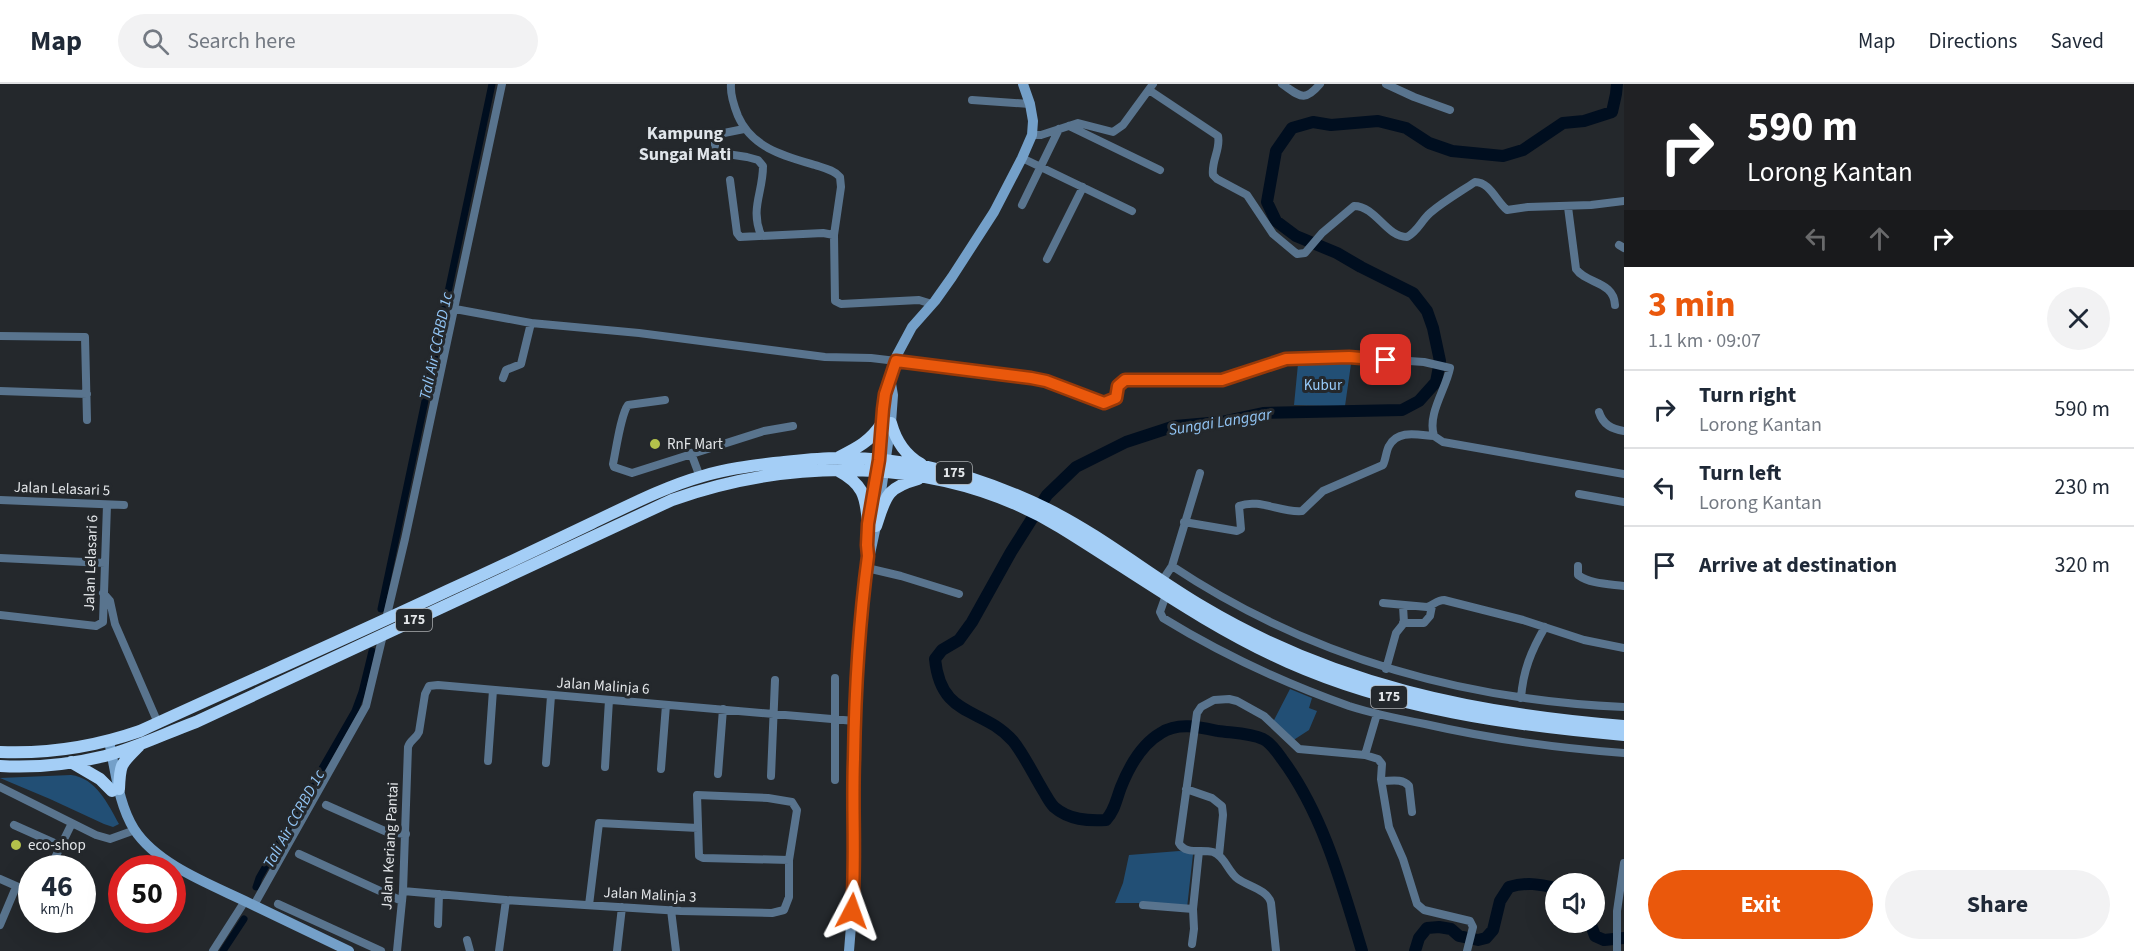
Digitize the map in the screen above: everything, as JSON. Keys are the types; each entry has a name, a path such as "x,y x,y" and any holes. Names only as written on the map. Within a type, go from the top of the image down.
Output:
{"highway":[{"path":"886,423 902,448 926,472 888,493 872,525 863,492 837,463 886,423"},
{"name":"175","path":"0,752 107,749 142,743 196,722 672,500 737,480 837,463"},
{"name":"175","path":"0,766 51,765 71,762 107,749 158,723 386,620 635,502 700,477 755,466 837,463 926,472 965,487 1017,500 1086,530 1204,608 1252,635 1291,653 1357,677 1483,710 1545,719 1624,726"},
{"name":"175","path":"1047,514 1166,595 1287,662 1408,702 1480,718 1544,728 1624,735"},
{"path":"71,762 115,790 120,768 142,743"}],"main road":[{"path":"849,951 855,876 855,721 867,545 882,466 886,423 885,394 902,343 952,277 994,212 1022,158 1032,135 1033,121 1023,84"},
{"path":"107,749 115,790 135,830 167,861 250,903 288,915 317,936 349,951"}],"street":[{"path":"386,620 392,601 502,84"},
{"path":"732,84 732,101 744,129 754,139 767,148 838,175 842,182 834,235 834,297 838,303 919,300 932,304"},
{"path":"1282,84 1294,93 1305,96 1310,95 1320,84"},
{"path":"1386,84 1450,110"},
{"path":"1032,135 1041,135 1078,123 1113,132 1123,125 1151,87 1218,136 1219,144 1212,171 1217,180 1247,195 1274,234 1300,254 1305,253 1322,233 1351,207 1357,206 1371,213 1397,235 1407,237 1420,227 1427,215 1475,182 1486,186 1507,210 1624,201"},
{"path":"972,100 1030,104"},
{"path":"1069,126 1160,170"},
{"path":"744,129 719,134 715,142 715,150 758,160 763,166 761,189 755,214 761,236"},
{"path":"1022,205 1059,129"},
{"path":"1022,158 1132,211"},
{"path":"730,180 738,235 743,237 823,233 834,235"},
{"path":"1047,259 1083,187"},
{"path":"1568,207 1576,269 1582,276 1604,286 1612,293 1615,304"},
{"path":"455,309 531,322 689,338 825,357 896,361 1031,378 1046,381 1104,403 1116,398 1118,386 1125,380 1222,380 1286,359 1349,357 1424,362 1450,368 1432,426 1434,436"},
{"path":"503,378 506,370 521,364 531,322"},
{"path":"0,336 85,337 87,420"},
{"path":"0,391 87,394"},
{"path":"665,400 628,405 623,411 614,467 632,473 764,431 793,426"},
{"path":"1599,412 1605,424 1624,431"},
{"path":"1184,522 1238,531 1242,529 1239,506 1242,504 1253,503 1302,511 1323,491 1383,465 1389,447 1396,437 1408,434 1434,436 1443,442 1624,474"},
{"path":"691,453 700,477"},
{"path":"1162,581 1172,566 1200,473"},
{"path":"1580,494 1624,502"},
{"name":"Jalan Lelasari 5","path":"0,500 124,505"},
{"name":"Jalan Lelasari 6","path":"0,615 96,626 103,622 106,505"},
{"path":"0,558 105,563"},
{"path":"1172,566 1239,608 1276,626 1386,669 1437,683 1521,698 1624,707"},
{"path":"1578,566 1580,577 1602,584 1624,586"},
{"path":"867,568 959,594"},
{"path":"103,593 110,601 118,633 158,723"},
{"path":"1166,595 1160,615 1173,624 1230,654 1298,685 1377,714 1482,736 1547,746 1624,753"},
{"path":"1403,623 1424,623 1430,616 1432,606 1439,600 1444,600 1584,640 1624,648"},
{"path":"1383,603 1432,606"},
{"path":"1386,669 1396,633 1403,623 1403,606"},
{"path":"1521,698 1522,678 1528,660 1545,627"},
{"path":"213,951 250,903 366,706 383,635"},
{"path":"835,678 835,780"},
{"path":"771,776 776,680"},
{"name":"Jalan Malinja 6","path":"410,741 419,732 424,694 429,686 438,685 855,721"},
{"path":"488,761 493,690"},
{"path":"546,763 551,696"},
{"path":"605,767 609,700"},
{"path":"1276,951 1270,899 1236,878 1218,855 1186,850 1179,843 1196,718 1201,707 1214,700 1238,700 1264,716 1299,749 1365,755 1381,761 1389,827 1403,859 1417,903 1424,910 1470,921 1473,927 1468,948"},
{"path":"661,768 666,705"},
{"path":"718,774 723,709"},
{"path":"1365,755 1377,714"},
{"name":"Jalan Keriang Pantai","path":"396,951 403,891 410,741"},
{"path":"1382,781 1407,783 1412,812"},
{"path":"0,787 96,835 110,839 135,830"},
{"path":"1186,789 1212,798 1222,806 1218,855"},
{"name":"Jalan Malinja 3","path":"403,891 671,910 772,913 784,910 789,897 789,860 797,810 792,802 768,798 697,795 698,828"},
{"path":"326,805 387,832 406,834"},
{"path":"56,855 72,823"},
{"path":"589,905 598,823 698,828 699,856 703,858 789,860"},
{"path":"14,825 61,846"},
{"path":"1191,944 1194,929 1192,909 1199,851"},
{"path":"298,854 402,901"},
{"path":"1617,950 1619,894 1624,863"},
{"path":"0,879 16,887 0,925"},
{"path":"438,924 439,894"},
{"path":"499,951 506,900"},
{"path":"278,904 288,915 322,925 381,951"},
{"path":"1143,905 1192,909"},
{"path":"617,951 622,907"},
{"path":"671,910 676,951"},
{"path":"317,936 322,925"},
{"path":"333,943 338,932"},
{"path":"467,940 470,951"}],"green space":[{"name":"Kubur","path":"1298,364 1351,364 1345,406 1294,405"},
{"path":"1290,689 1312,698 1309,708 1317,711 1309,730 1292,741 1273,722"},
{"path":"71,775 88,781 100,793 119,824 113,827 104,824 0,778"},
{"path":"1179,851 1193,854 1187,908 1148,903 1115,903 1123,883 1129,855"}],"waterway":[{"name":"Tali Air CCRBD 1c","path":"381,609 492,84"},
{"name":"Sungai Langgar","path":"1362,951 1339,876 1320,827 1296,780 1276,751 1266,741 1247,734 1196,727 1174,727 1154,738 1137,757 1124,779 1113,809 1106,820 1079,819 1066,815 1047,798 1013,741 989,722 954,702 945,692 935,659 942,650 959,640 1047,495 1076,467 1126,442 1175,426 1221,422 1263,413 1402,410 1419,401 1436,382 1440,361 1433,328 1427,311 1413,293 1337,253 1296,236 1276,221 1267,202 1276,151 1292,128 1313,122 1331,125 1378,121 1406,128 1429,143 1452,151 1503,156 1523,150 1563,123 1584,121 1612,112 1617,84"},
{"name":"Tali Air CCRBD 1c","path":"256,887 355,711 372,651"},
{"path":"1415,951 1419,938 1427,928 1451,929 1459,936 1478,940 1486,938 1493,930 1500,901 1509,887 1521,884 1545,885"},
{"name":"Tali Air CCRBD 1c","path":"223,951 244,919"},
{"path":"1594,933 1595,936 1604,940 1624,938"}],"place":[{"name":"RnF Mart","path":"655,444"},
{"name":"eco-shop","path":"16,845"}],"district":[{"name":"Kampung Sungai Mati","path":"685,143"}],"route":[{"path":"852,911 855,876 856,692 868,556 868,524 879,460 885,394 896,361 1046,381 1104,403 1116,398 1118,386 1121,381 1125,380 1164,378 1222,380 1286,359 1349,357 1386,360"}]}
